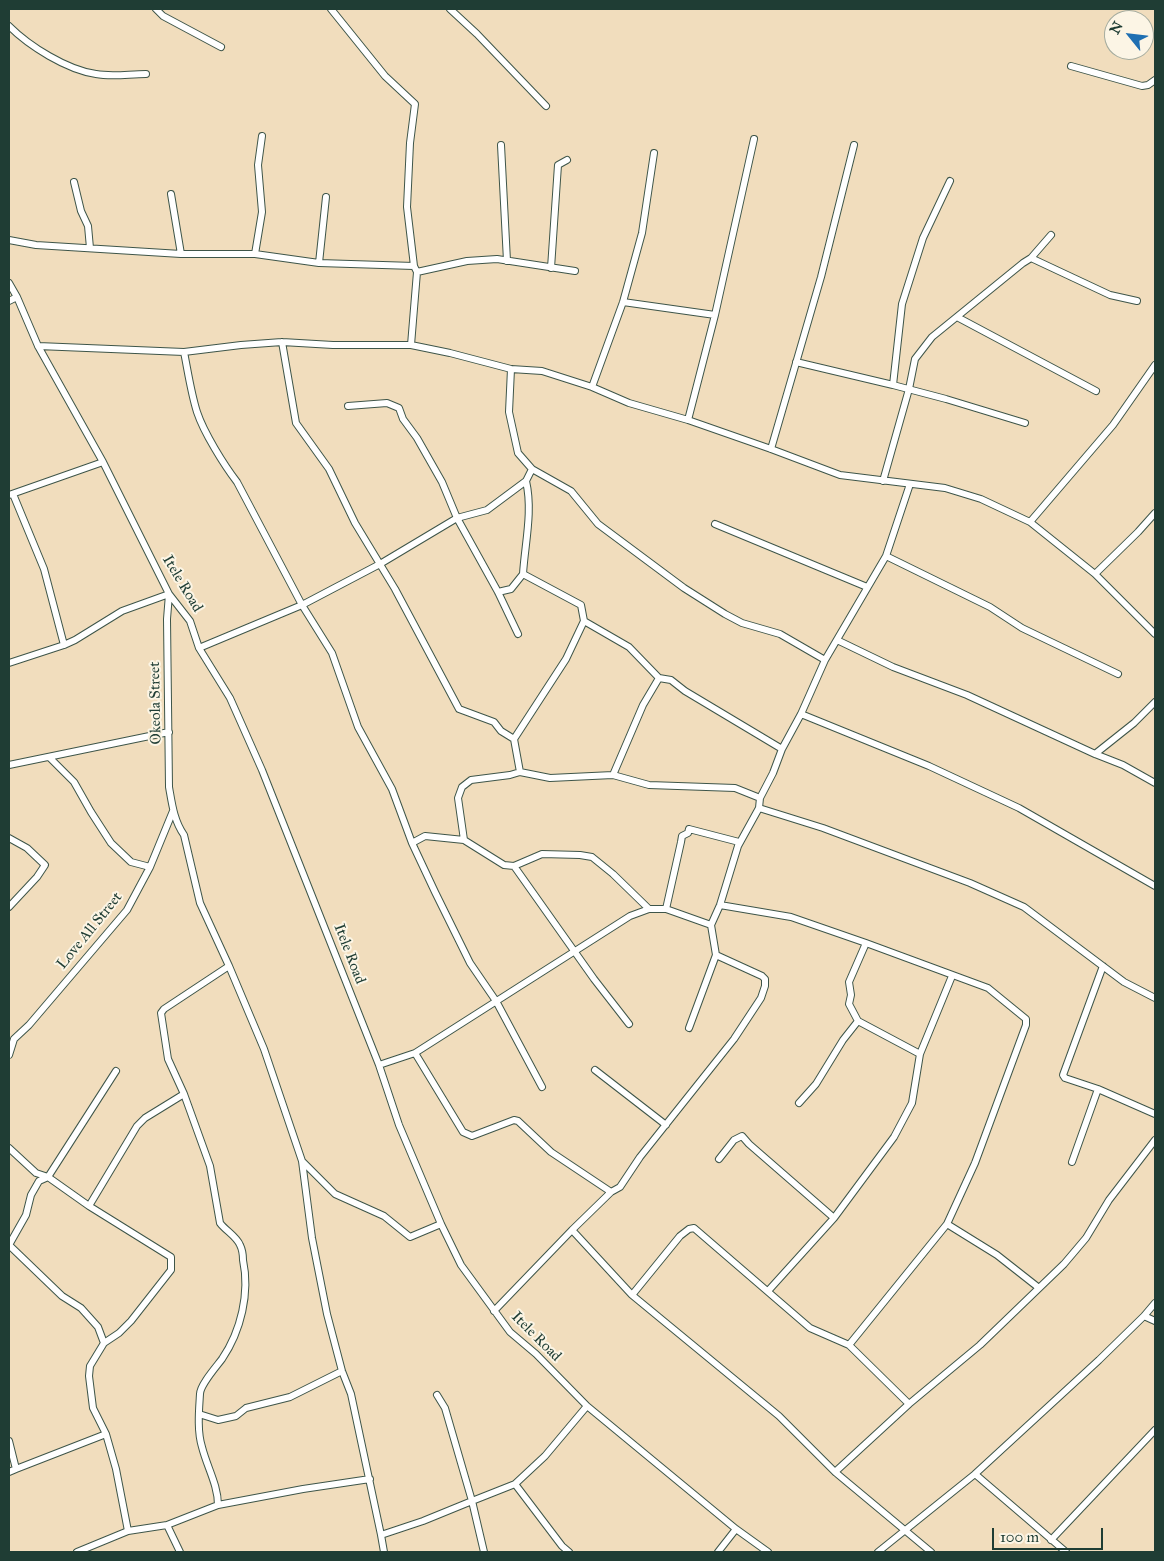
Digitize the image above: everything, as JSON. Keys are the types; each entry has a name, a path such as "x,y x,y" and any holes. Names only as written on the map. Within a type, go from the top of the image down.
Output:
{"street":[{"path":"156,9 163,16 221,47"},
{"path":"331,9 385,76 415,104 410,144 407,208 414,266 417,272 411,345"},
{"path":"450,9 477,34 546,106"},
{"path":"9,26 21,38 71,67 95,74 146,74"},
{"path":"1071,66 1142,86 1148,85 1155,80"},
{"path":"255,254 262,212 258,165 262,136"},
{"path":"688,420 715,315 754,139"},
{"path":"501,145 507,261"},
{"path":"771,448 821,277 854,145"},
{"path":"592,387 623,302 642,233 654,153"},
{"path":"551,268 558,165 567,160"},
{"path":"892,385 902,304 923,238 950,181"},
{"path":"74,182 81,211 88,226 90,248"},
{"path":"171,194 181,254"},
{"path":"319,263 326,197"},
{"path":"884,481 909,389 915,359 932,337 1031,258 1051,235"},
{"path":"9,240 36,245 181,254 255,254 319,263 414,266"},
{"path":"1031,258 1110,295 1138,301"},
{"path":"417,272 467,261 497,259 575,271"},
{"name":"Itele Road","path":"9,284 17,297 38,346 103,462 170,594 190,621 199,648 230,698 262,770 378,1065 399,1125 441,1224 461,1265 510,1332 536,1354 587,1406 736,1529 768,1552"},
{"path":"9,301 17,297"},
{"path":"623,302 715,315"},
{"path":"957,317 1096,391"},
{"path":"282,342 296,424 329,469 355,524 395,589 460,709 494,722 501,731 514,739"},
{"path":"38,346 184,352 241,344 282,342 333,345 411,345 511,369 542,371 592,387 629,403 688,420 771,448 840,475 945,488 981,499 1030,522 1095,574 1155,634"},
{"path":"184,352 198,415 225,467 237,482 302,605 332,653 358,727 392,789 412,843 470,963 496,1001 542,1087"},
{"path":"796,362 909,389 1025,423"},
{"path":"1030,522 1113,425 1155,365"},
{"path":"511,369 509,412 518,453 532,470 571,490 598,524 684,588 725,614 742,622 780,634 826,660"},
{"path":"348,406 388,403 399,408 403,419 417,438 442,482 457,518 498,592 518,634"},
{"path":"64,645 44,568 11,494 103,462"},
{"path":"199,648 302,605 380,564 457,518 488,510 526,481 532,470"},
{"path":"498,592 510,589 523,574 529,508 529,494 526,481"},
{"path":"738,846 759,808 760,798 773,773 782,749 801,714 826,660 886,556 910,484"},
{"path":"1095,574 1138,532 1155,512"},
{"path":"715,524 867,587"},
{"path":"886,556 990,607 1022,628 1118,674"},
{"path":"520,772 514,739 566,659 584,621 581,605 523,574"},
{"path":"9,663 64,645 122,611 170,594"},
{"name":"Okeola Street","path":"170,594 168,619 169,732 170,787 173,811"},
{"path":"584,621 629,647 659,678 671,680 685,691 782,749"},
{"path":"837,640 893,667 968,695 1123,765 1155,783"},
{"path":"613,775 643,705 659,678"},
{"path":"1095,754 1134,723 1155,702"},
{"path":"801,714 928,766 1018,808 1155,886"},
{"path":"9,765 169,732"},
{"path":"49,757 74,782 111,842 131,862 150,867"},
{"path":"464,840 458,798 462,787 471,780 520,772 550,778 613,775 649,785 735,788 760,798"},
{"path":"759,808 823,828 970,883 1024,906 1124,982 1155,998"},
{"path":"173,811 184,835 200,903 230,966 264,1049 302,1161 312,1238 327,1314 342,1371 351,1394 384,1552"},
{"name":"Love All Street","path":"9,1055 11,1039 29,1025 127,910 150,867 173,811"},
{"path":"666,909 682,836 688,833 689,829 740,842 720,906 711,925 716,954 689,1028"},
{"path":"412,843 425,836 464,840 504,865 514,866 542,854 592,857 649,909"},
{"path":"9,838 27,848 45,865 37,877 9,907"},
{"path":"514,866 629,1024"},
{"path":"720,906 791,917 988,988 1026,1019 1026,1025 975,1163 947,1224 849,1345"},
{"path":"378,1065 415,1053 630,916 649,909 666,909 711,925"},
{"path":"866,943 849,982 851,995 849,1004 858,1021 920,1054"},
{"path":"494,1311 572,1230 611,1192 620,1187 640,1156 734,1039 762,998 765,979 762,976 716,954"},
{"path":"218,1505 215,1484 201,1444 200,1390 229,1348 239,1320 246,1293 244,1264 241,1246 234,1236 220,1223 210,1166 184,1094 168,1059 160,1013 230,966"},
{"path":"1103,966 1063,1075 1064,1078 1098,1089 1155,1114"},
{"path":"768,1291 834,1218 894,1137 912,1103 920,1054 952,976"},
{"path":"799,1102 816,1084 843,1040 858,1021"},
{"path":"415,1053 463,1132 467,1135 472,1136 514,1120 518,1121 551,1152 611,1192"},
{"path":"595,1070 666,1124"},
{"path":"104,1343 98,1327 81,1308 62,1296 9,1245 26,1214 31,1195 39,1181 48,1178 116,1071"},
{"path":"1072,1162 1098,1089"},
{"path":"89,1206 137,1126 145,1118 184,1094"},
{"path":"719,1160 734,1140 742,1136 834,1218"},
{"path":"835,1472 908,1404 980,1345 1064,1264 1086,1238 1109,1200 1155,1140"},
{"path":"9,1148 36,1172 171,1257 172,1270 131,1321 119,1333 104,1343 90,1366 89,1376 94,1408 106,1434 116,1469 128,1532"},
{"path":"302,1161 335,1194 384,1216 410,1237 441,1224"},
{"path":"947,1224 997,1255 1039,1288"},
{"path":"632,1295 680,1236 689,1229 694,1228 810,1328 849,1345 908,1404"},
{"path":"572,1230 632,1295 779,1416 835,1472 932,1552"},
{"path":"878,1552 975,1474 1099,1360 1155,1303"},
{"path":"1144,1316 1155,1321"},
{"path":"199,1414 218,1420 236,1416 246,1408 290,1397 342,1371"},
{"path":"437,1395 445,1408 472,1500 484,1552"},
{"path":"381,1535 423,1521 515,1484 545,1456 587,1406"},
{"path":"1051,1540 1155,1430"},
{"path":"9,1472 106,1434"},
{"path":"9,1441 16,1469"},
{"path":"975,1474 1066,1552"},
{"path":"77,1552 128,1532 167,1524 218,1505 370,1479"},
{"path":"515,1484 562,1546 569,1552"},
{"path":"167,1524 180,1552"},
{"path":"718,1552 736,1529"}]}
